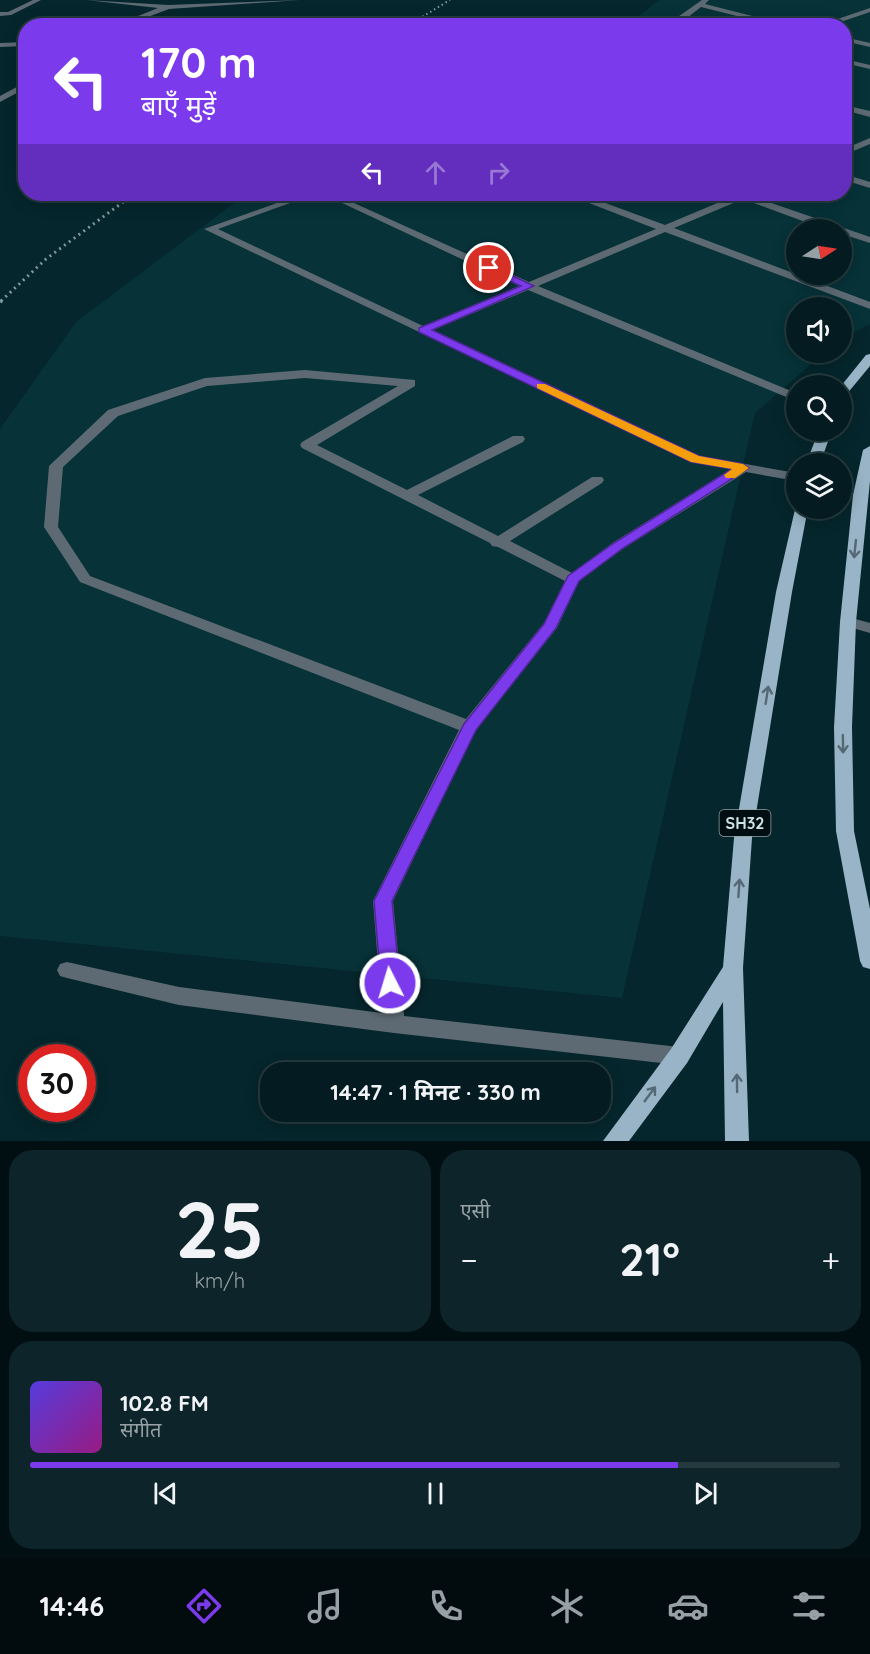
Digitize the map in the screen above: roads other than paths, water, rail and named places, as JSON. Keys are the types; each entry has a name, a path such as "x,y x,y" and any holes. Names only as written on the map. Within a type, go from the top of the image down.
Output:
{"main road":[{"path":"852,380 870,358"},
{"path":"870,450 860,495 848,622 843,726 844,831 870,961"},
{"name":"SH32","path":"738,1141 733,968 743,838 784,592 799,519"},
{"name":"SH32","path":"615,1141 679,1056 733,968"}],"street":[{"path":"0,14 9,14 38,0"},
{"path":"89,0 153,3 168,7"},
{"path":"138,18 168,7 207,3 297,0"},
{"path":"681,18 706,0"},
{"path":"698,4 755,18"},
{"path":"846,18 869,11"},
{"path":"0,26 9,14"},
{"path":"852,41 870,45"},
{"path":"0,45 18,44"},
{"path":"852,63 870,67"},
{"path":"0,100 18,89"},
{"path":"852,109 870,114"},
{"path":"852,149 870,141"},
{"path":"852,147 870,153"},
{"path":"852,179 870,185"},
{"path":"290,201 209,229 696,459 786,475"},
{"path":"342,201 529,286 786,394"},
{"path":"593,201 870,306"},
{"path":"423,330 725,201"},
{"path":"760,201 810,219"},
{"path":"852,234 870,240"},
{"path":"469,728 85,579 51,527 56,466 113,413 205,382 305,374 411,383 307,445 497,543 573,579"},
{"path":"406,496 518,439"},
{"path":"394,1024 383,901 469,728 551,625 573,579 619,545 743,468"},
{"path":"497,543 597,480"},
{"path":"848,622 870,628"},
{"path":"66,970 179,996 394,1024 679,1056"}],"railway":[{"path":"420,18 450,0"},
{"path":"1,301 46,259 125,201"}]}
